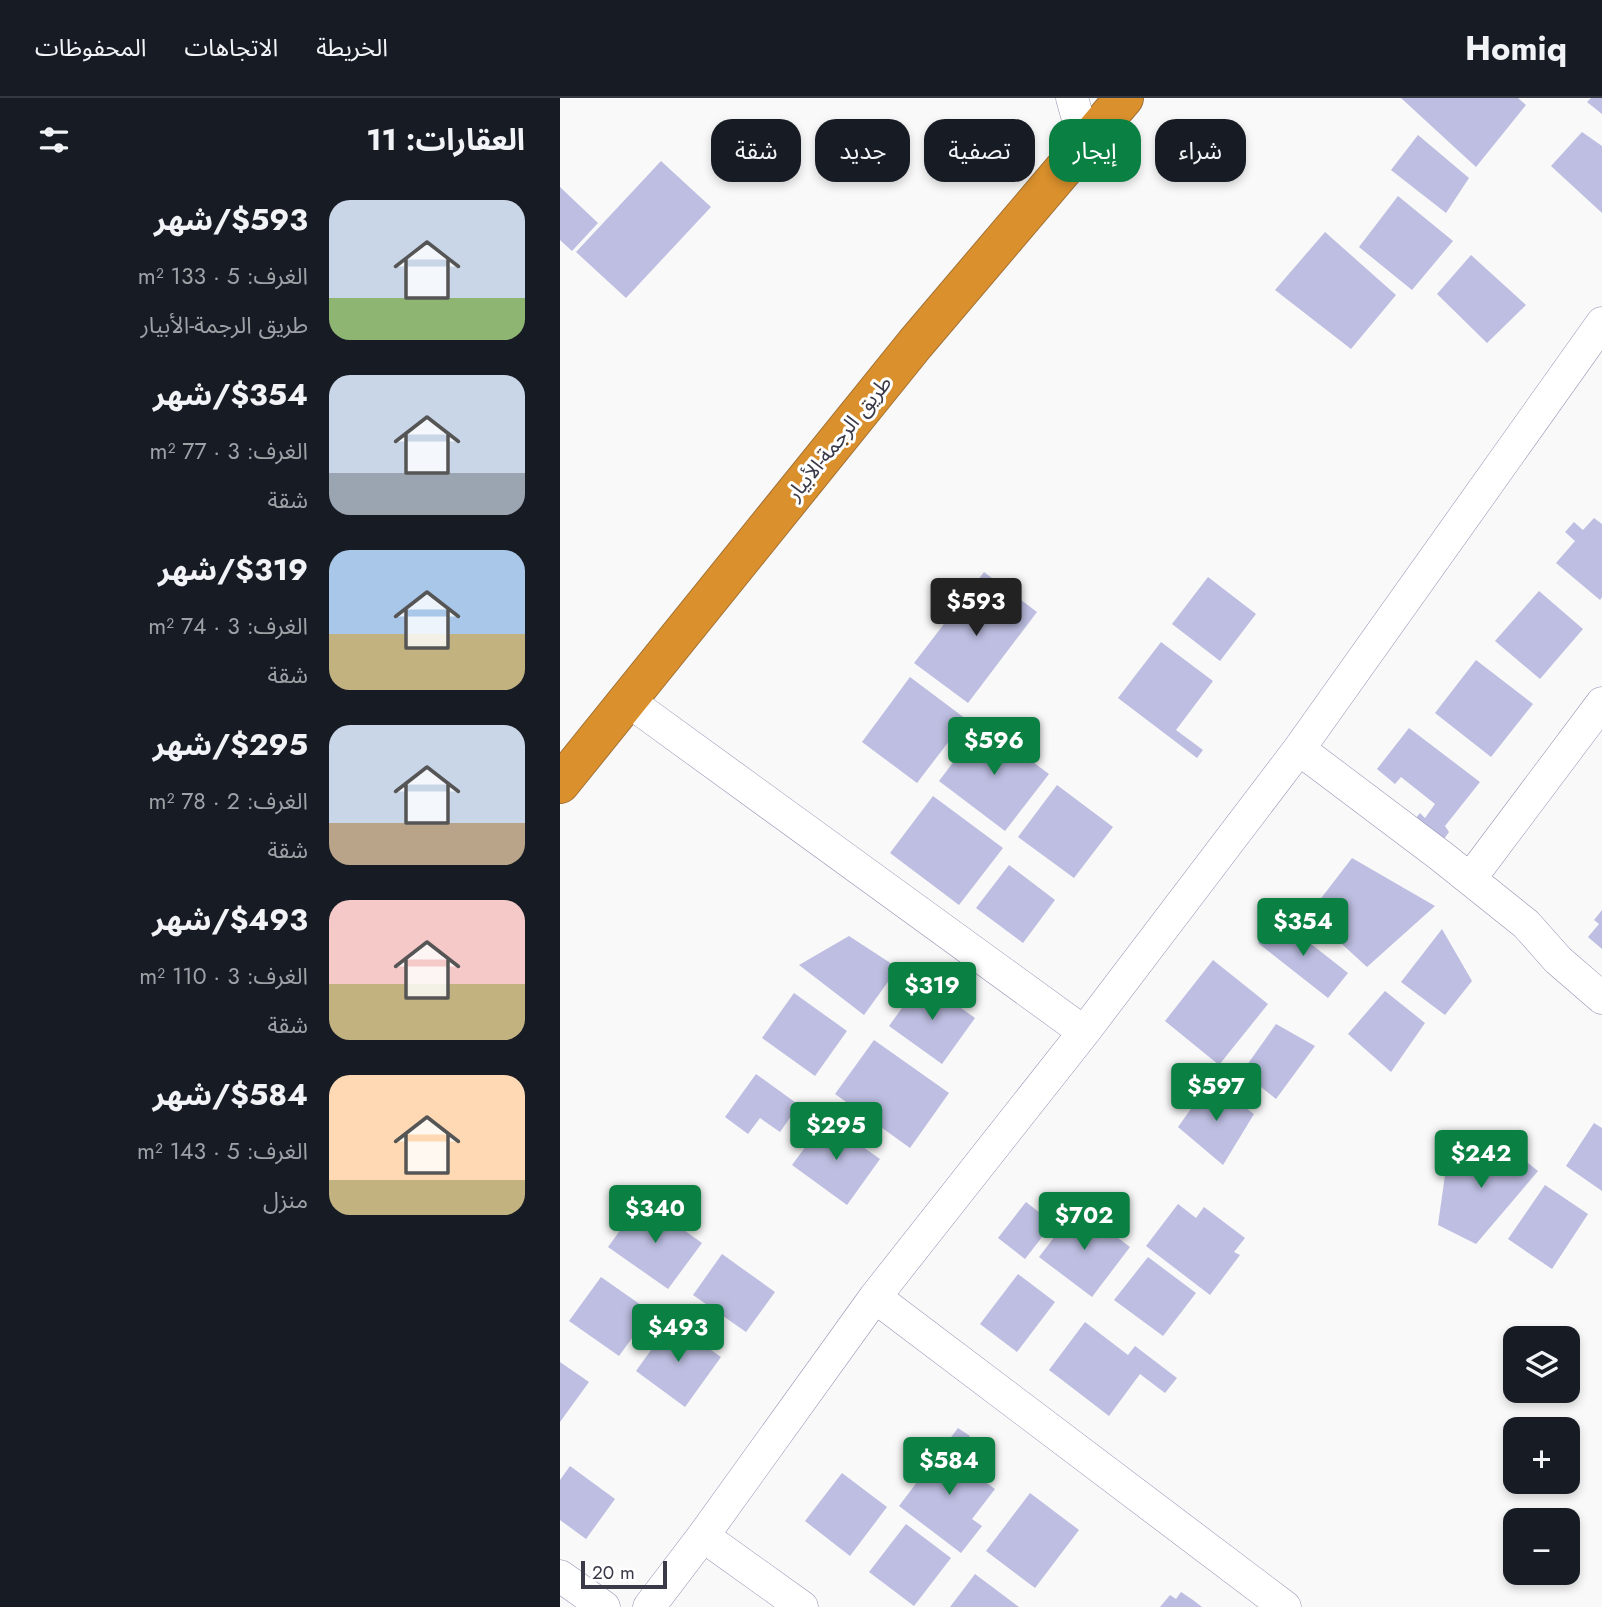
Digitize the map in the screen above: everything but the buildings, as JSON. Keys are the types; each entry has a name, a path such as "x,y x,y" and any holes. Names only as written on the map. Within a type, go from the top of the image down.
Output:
{"highway":[{"name":"طريق الرجمة-الأبيار","path":"1106,119 1124,98"},
{"name":"طريق الرجمة-الأبيار","path":"560,784 915,344 1053,182"}],"street":[{"path":"1072,98 1078,119"},
{"path":"649,1607 875,1297 1084,1032 1299,749 1602,323"},
{"path":"627,700 1084,1032"},
{"path":"1470,879 1602,704"},
{"path":"1299,749 1526,924 1558,960 1602,998"},
{"path":"875,1297 1285,1607"},
{"path":"703,1536 802,1607"},
{"path":"560,1576 604,1607"}]}
